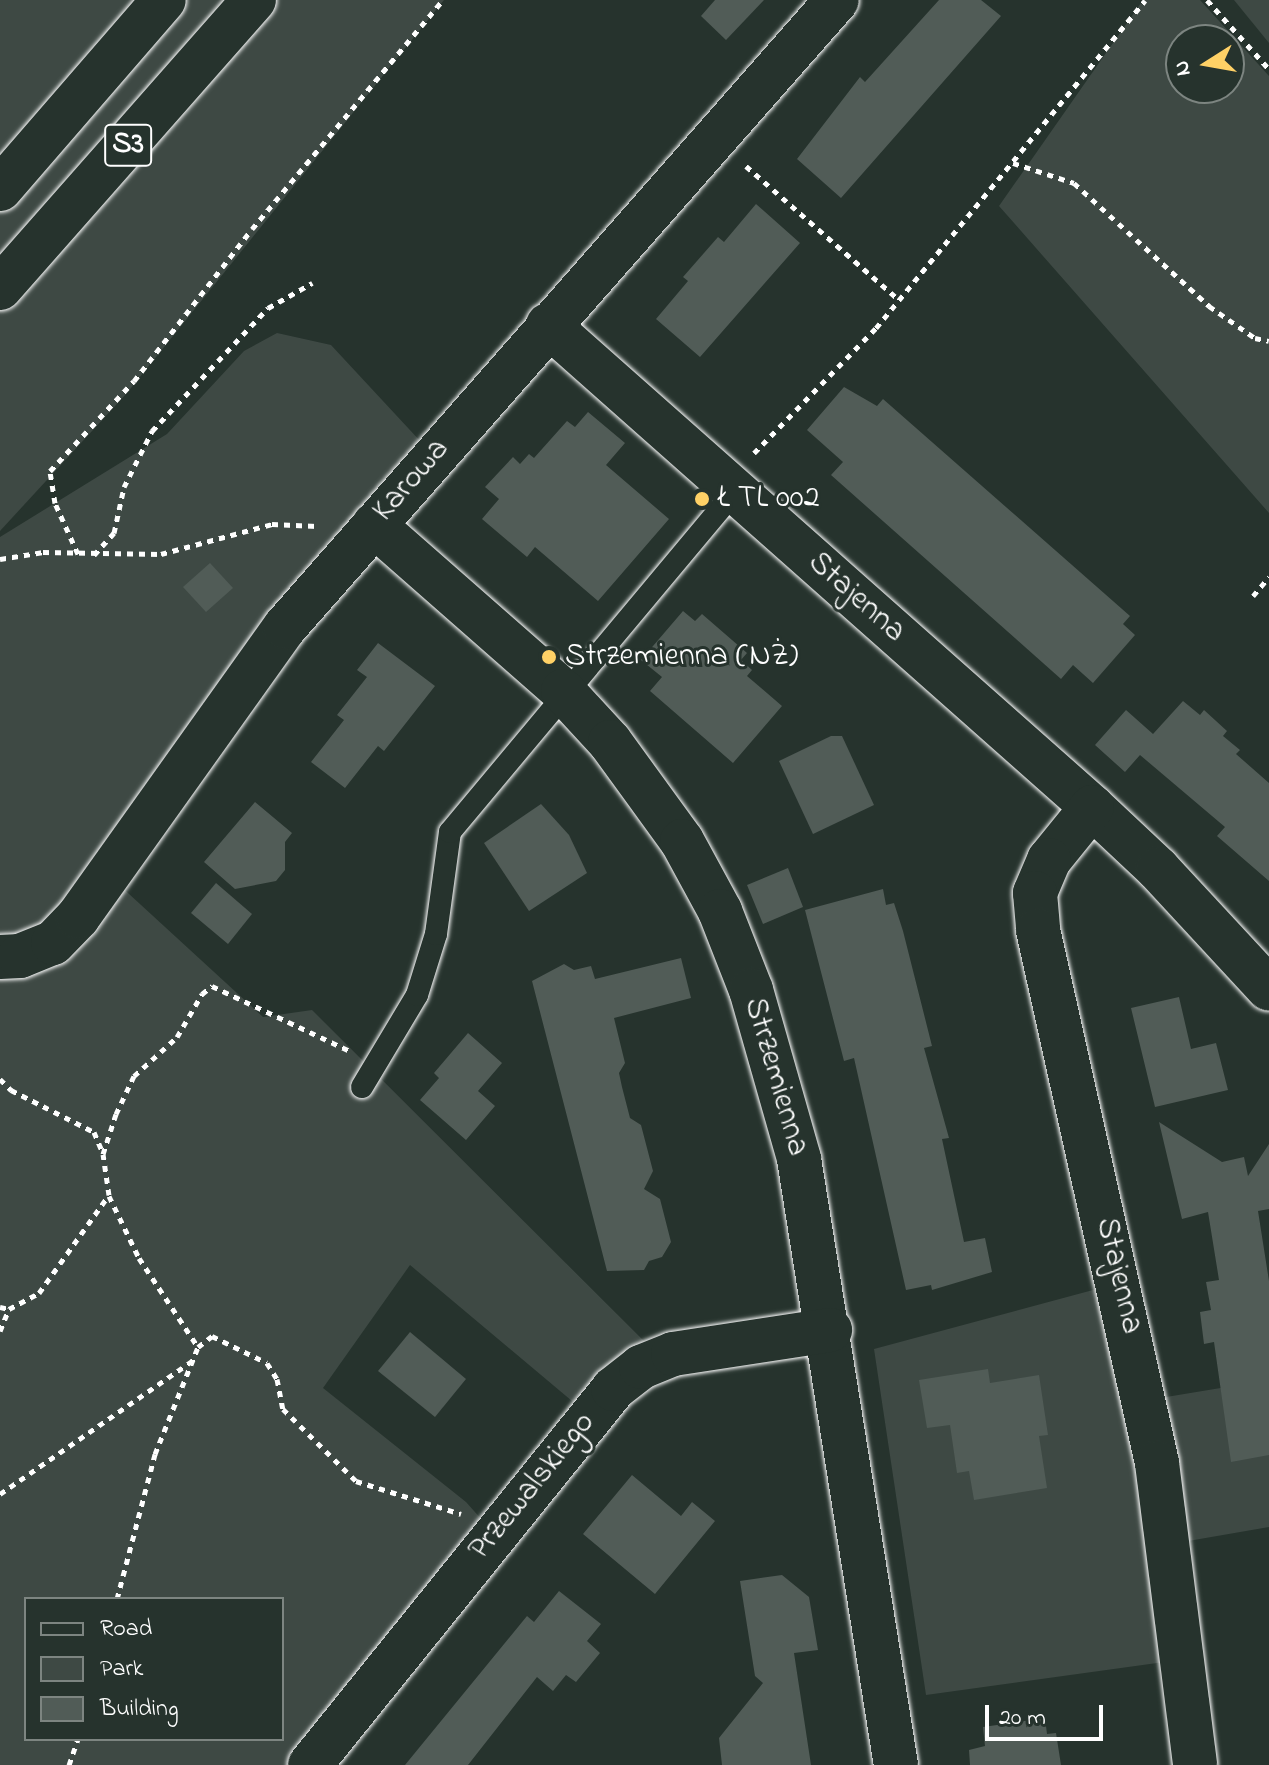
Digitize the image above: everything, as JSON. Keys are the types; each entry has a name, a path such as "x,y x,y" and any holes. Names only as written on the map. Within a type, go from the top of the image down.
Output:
{"main road":[{"name":"S3","path":"0,189 164,0"},
{"name":"S3","path":"0,288 254,0"},
{"name":"Karowa","path":"0,957 20,956 53,943 78,917 285,627 837,0"},
{"name":"Stajenna","path":"548,325 1092,807 1158,869 1269,989"},
{"name":"Strzemienna","path":"364,536 563,691 648,789 720,911 777,1074 799,1159 830,1330 896,1765"},
{"name":"Stajenna","path":"1092,807 1049,860 1035,893 1038,930 1157,1463 1195,1765"},
{"name":"Przewalskiego","path":"310,1765 613,1389 641,1367 673,1354 830,1330"}],"lane":[{"path":"362,1087 417,995 436,934 450,832 730,486"}],"path":[{"path":"79,555 55,503 50,471 134,381 282,192 443,0"},
{"path":"730,486 899,300 1145,0"},
{"path":"1207,0 1269,69"},
{"path":"715,137 899,300"},
{"path":"1013,163 1074,183 1209,306 1255,338 1269,341"},
{"path":"94,555 114,533 124,487 152,431 268,308 312,283"},
{"path":"0,559 43,552 161,554 272,524 302,522 364,536"},
{"path":"1253,596 1269,577"},
{"path":"103,1154 134,1076 177,1037 202,994 212,986 332,1045 379,1060"},
{"path":"0,1079 11,1090 94,1132 103,1154 109,1195 139,1258 198,1347"},
{"path":"0,1331 9,1309 39,1293 109,1195"},
{"path":"0,1307 9,1309"},
{"path":"118,1597 155,1454 198,1347 212,1336 267,1363 277,1379 283,1409 356,1481 438,1504 499,1530"},
{"path":"0,1494 193,1361"},
{"path":"69,1765 77,1741"}],"green space":[{"path":"0,0 444,0 127,393 0,531"},
{"path":"1143,0 1200,0 1222,24 1165,24 1165,104 1245,104 1245,50 1269,76 1269,513 999,206"},
{"path":"1234,0 1269,0 1269,43"},
{"path":"277,333 331,345 435,457 116,882 263,1017 312,1010 660,1357 591,1417 410,1265 323,1388 466,1502 500,1540 322,1765 0,1765 0,537 167,434 244,351"},
{"path":"1119,1283 1148,1400 1269,1380 1269,1527 1171,1544 1186,1659 926,1695 874,1349"}],"building":[{"path":"715,0 764,0 726,40 701,16"},
{"path":"939,0 981,0 1001,16 841,198 797,159 860,77 865,82"},
{"path":"756,204 800,243 700,357 656,319 688,281 683,277 718,237 724,242"},
{"path":"844,387 877,406 883,399 1130,616 1123,624 1135,635 1093,683 1073,665 1061,679 831,475 843,462 807,430"},
{"path":"588,412 625,443 606,465 669,519 598,601 535,547 527,557 482,519 499,499 485,487 513,457 520,464 529,454 534,458 567,421 575,427"},
{"path":"210,563 233,588 206,612 183,587"},
{"path":"683,611 695,621 702,614 747,653 741,660 752,670 747,676 782,706 733,763 650,691 662,677 641,660"},
{"path":"378,643 435,686 384,751 378,746 345,788 311,762 344,720 337,715 367,677 357,670"},
{"path":"1183,701 1200,715 1204,710 1227,731 1223,736 1240,750 1236,754 1269,783 1269,881 1217,836 1225,827 1140,755 1125,772 1095,745 1126,710 1153,734"},
{"path":"831,736 842,736 874,805 813,834 779,761"},
{"path":"255,802 292,833 285,842 285,870 276,881 235,889 204,862"},
{"path":"541,804 569,835 587,873 529,911 484,843"},
{"path":"788,868 803,907 763,924 747,885"},
{"path":"216,883 252,914 228,944 191,913"},
{"path":"883,889 886,905 894,903 903,931 932,1046 924,1048 949,1138 942,1139 964,1242 985,1238 992,1272 932,1290 931,1285 906,1290 854,1058 844,1061 805,910"},
{"path":"681,958 691,998 614,1018 625,1063 619,1073 622,1087 630,1118 641,1125 653,1171 644,1189 660,1199 671,1242 662,1257 649,1261 644,1270 607,1271 532,981 564,964 574,970 591,966 595,979"},
{"path":"1179,997 1191,1049 1216,1043 1228,1090 1155,1107 1131,1008"},
{"path":"468,1033 502,1063 478,1091 495,1106 466,1140 420,1100 439,1078 434,1073"},
{"path":"1159,1122 1222,1162 1244,1157 1248,1176 1269,1144 1269,1209 1258,1211 1269,1281 1269,1455 1231,1462 1214,1342 1204,1344 1200,1312 1211,1310 1206,1282 1219,1280 1208,1212 1182,1219"},
{"path":"410,1332 466,1379 435,1417 378,1371"},
{"path":"988,1369 990,1383 1039,1375 1048,1435 1039,1436 1047,1488 974,1500 969,1471 957,1473 950,1425 927,1428 919,1380"},
{"path":"632,1475 681,1516 692,1502 715,1521 655,1594 583,1534"},
{"path":"782,1575 809,1597 818,1650 794,1653 811,1765 722,1765 719,1738 763,1683 755,1676 740,1581"},
{"path":"559,1591 601,1624 587,1641 600,1653 576,1682 566,1675 553,1691 537,1677 468,1765 405,1765 527,1616 534,1622"},
{"path":"1045,1718 1047,1734 1056,1733 1061,1765 970,1765 969,1750 985,1746 983,1727"}],"place":[{"name":"Ł TL 002","path":"702,499"},
{"name":"Strzemienna (NŻ)","path":"549,657"}]}
